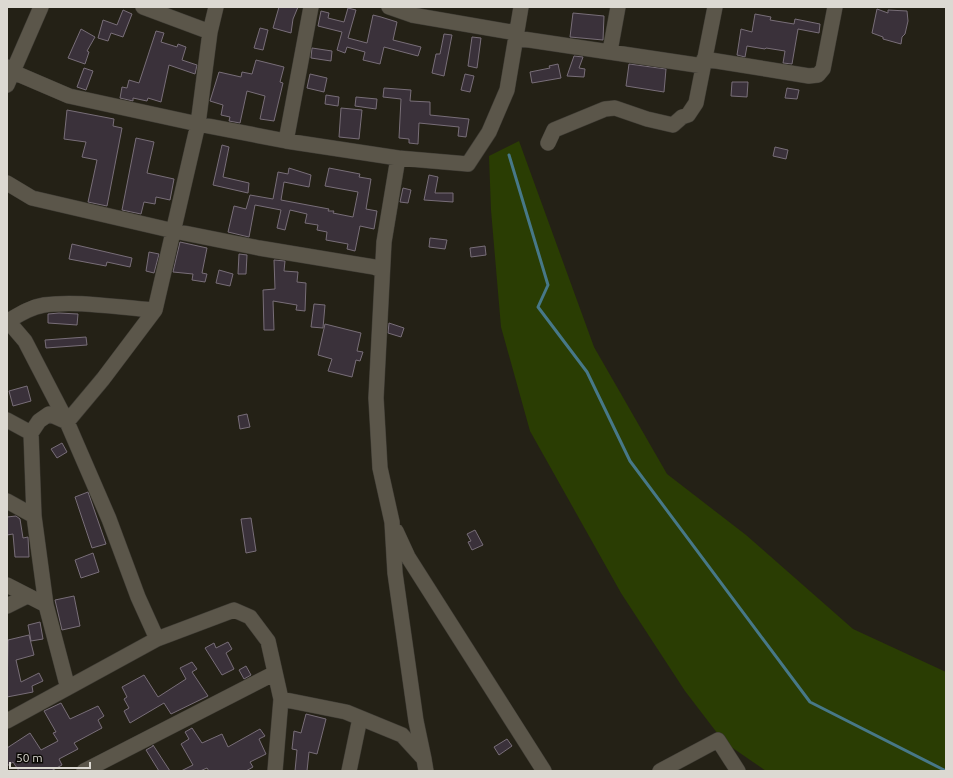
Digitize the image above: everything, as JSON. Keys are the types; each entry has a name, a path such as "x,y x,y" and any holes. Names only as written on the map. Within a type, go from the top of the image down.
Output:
{"street":[{"path":"41,7 9,75 69,96 198,124 286,141 398,158 468,164 489,132 507,90 521,7"},
{"path":"143,7 210,32"},
{"path":"67,422 103,379 154,310 174,231 198,124 210,32 216,7"},
{"path":"286,141 311,7"},
{"path":"389,7 412,15 517,36 610,51 809,76 818,75 823,69 836,7"},
{"path":"610,51 618,7"},
{"path":"548,143 554,130 605,109 615,108 673,125 678,119 688,114 693,109 696,102 715,7"},
{"path":"398,158 384,242 381,270 376,398 380,468 392,522 395,573 416,722 425,765"},
{"path":"7,183 32,198 174,231 259,248 374,267 381,270"},
{"path":"154,310 73,304 44,305 25,311 8,321 25,341 67,422 109,519 138,598 157,639"},
{"path":"67,422 49,414 39,421 31,433 34,516 46,605 66,681 69,686"},
{"path":"7,420 31,433"},
{"path":"7,502 34,516"},
{"path":"392,522 408,557 544,771"},
{"path":"7,585 46,605"},
{"path":"7,606 27,596"},
{"path":"7,721 157,639 234,610 250,617 268,641 281,699 275,771"},
{"path":"84,771 275,672"},
{"path":"281,699 346,712 402,735 425,765"},
{"path":"349,771 360,718"},
{"path":"660,771 718,740 738,771"}],"green space":[{"path":"519,141 594,347 667,474 746,535 853,629 946,672 946,771 766,771 724,742 685,691 621,593 530,431 501,327 491,210 489,156"}],"building":[{"path":"279,7 298,7 293,19 291,33 273,28"},
{"path":"348,8 356,10 348,38 367,43 373,15 381,17 397,22 393,40 421,47 418,56 384,47 380,64 363,60 365,52 347,47 345,53 337,50 342,32 318,26 321,11 329,13 328,18 344,22"},
{"path":"877,9 888,13 888,10 907,11 908,21 901,44 883,39 883,37 872,33"},
{"path":"123,10 132,14 123,37 111,33 108,41 98,38 103,20 117,25"},
{"path":"573,13 604,16 603,40 570,37"},
{"path":"755,14 771,17 770,20 794,24 795,19 820,24 819,33 798,29 792,64 783,63 785,51 747,46 745,57 737,55 741,29 752,32"},
{"path":"260,28 268,30 263,50 254,48"},
{"path":"81,29 95,37 87,51 89,52 85,64 68,58"},
{"path":"156,31 164,33 161,42 177,47 178,44 186,47 182,60 197,65 195,74 169,65 161,102 148,98 147,101 133,98 133,101 120,98 122,87 127,88 129,80 139,83"},
{"path":"444,34 452,35 444,76 432,73 436,54 440,54"},
{"path":"472,37 481,38 477,68 468,66"},
{"path":"312,48 332,51 331,61 311,58"},
{"path":"574,56 583,57 579,68 585,69 584,77 567,76"},
{"path":"256,60 284,67 280,82 283,83 274,121 260,119 265,96 247,91 240,123 229,121 230,117 221,115 223,105 210,101 219,72 241,77 242,72 252,74"},
{"path":"558,64 561,78 532,83 530,72 550,68 549,66"},
{"path":"629,64 666,69 664,92 626,86"},
{"path":"84,68 93,71 86,90 77,87"},
{"path":"310,74 327,78 324,92 307,88"},
{"path":"465,74 474,76 470,92 461,90"},
{"path":"732,82 748,82 747,97 731,96"},
{"path":"384,88 411,90 410,101 430,102 430,115 469,119 466,137 458,136 459,127 419,123 418,144 409,143 409,139 399,138 401,99 383,97"},
{"path":"787,88 799,90 797,99 785,98"},
{"path":"326,95 339,97 338,106 325,104"},
{"path":"356,97 377,99 376,109 355,106"},
{"path":"341,108 362,110 359,139 339,137"},
{"path":"67,110 114,119 113,126 122,128 107,206 88,202 97,160 82,157 86,142 64,139"},
{"path":"136,138 154,142 147,173 174,179 170,200 156,197 155,204 144,202 141,214 122,210"},
{"path":"222,145 229,147 223,177 249,183 248,193 213,185"},
{"path":"775,147 788,150 786,159 773,156"},
{"path":"289,168 311,175 309,187 284,182 281,200 329,209 328,211 334,211 333,213 353,217 358,192 325,186 329,168 360,174 359,177 371,179 366,209 377,211 374,229 360,226 355,251 347,249 348,244 326,240 327,232 317,230 318,225 305,223 307,214 290,210 285,230 277,228 281,210 255,205 249,237 228,232 234,206 246,209 250,195 273,199 278,172 288,174"},
{"path":"429,175 438,177 435,193 453,193 453,202 424,200"},
{"path":"403,188 411,190 408,203 400,202"},
{"path":"430,238 447,240 445,249 429,247"},
{"path":"180,242 207,248 202,273 207,274 205,282 192,280 193,274 173,272"},
{"path":"72,244 132,258 130,267 107,262 106,266 69,259"},
{"path":"485,246 486,255 471,257 470,248"},
{"path":"149,252 159,254 154,273 146,271"},
{"path":"239,254 247,255 246,274 238,274"},
{"path":"274,260 285,261 284,271 298,272 297,282 306,283 305,311 296,310 297,305 273,301 274,330 264,330 263,290 275,289"},
{"path":"219,270 233,274 230,286 216,283"},
{"path":"314,304 325,305 323,328 311,327"},
{"path":"48,314 78,314 77,325 48,323"},
{"path":"389,323 404,328 401,337 388,333"},
{"path":"325,324 361,333 357,351 363,352 360,361 356,360 352,377 328,371 332,359 318,355"},
{"path":"86,337 87,345 46,348 45,340"},
{"path":"27,386 31,401 13,406 9,391"},
{"path":"247,414 250,427 240,429 238,416"},
{"path":"62,443 67,452 57,458 51,449"},
{"path":"88,492 106,544 92,548 75,497"},
{"path":"16,516 20,519 23,538 28,537 29,557 15,557 13,534 7,535 7,517"},
{"path":"251,518 256,551 246,553 241,519"},
{"path":"475,530 483,545 472,550 468,542 471,541 467,534"},
{"path":"93,553 99,572 81,578 75,560"},
{"path":"74,596 80,626 62,630 55,600"},
{"path":"40,622 43,639 31,641 28,625"},
{"path":"29,635 34,655 16,660 21,682 39,673 43,681 32,686 33,692 7,697 8,640"},
{"path":"228,642 232,649 226,653 234,669 222,675 205,648 214,643 216,648"},
{"path":"192,662 197,669 192,672 208,696 171,714 164,703 130,723 124,711 129,708 124,699 127,697 122,687 144,675 158,697 186,679 180,668"},
{"path":"246,666 251,675 244,679 239,670"},
{"path":"61,703 70,719 98,706 104,716 98,720 102,728 74,743 78,749 59,759 62,765 51,771 19,771 13,762 7,766 7,748 30,733 41,750 58,741 53,733 56,732 44,711"},
{"path":"306,714 326,719 317,754 309,752 307,771 295,771 297,750 292,749 294,731 301,733"},
{"path":"192,728 202,743 222,734 228,747 260,729 265,736 259,739 266,754 250,762 253,767 246,771 209,771 207,768 200,771 181,771 193,765 181,744 189,739 185,732"},
{"path":"507,739 512,746 499,755 494,747"},
{"path":"153,746 170,771 159,771 146,750"}],"waterway":[{"path":"509,155 548,285 538,307 587,372 630,461 810,702 946,771"}]}
